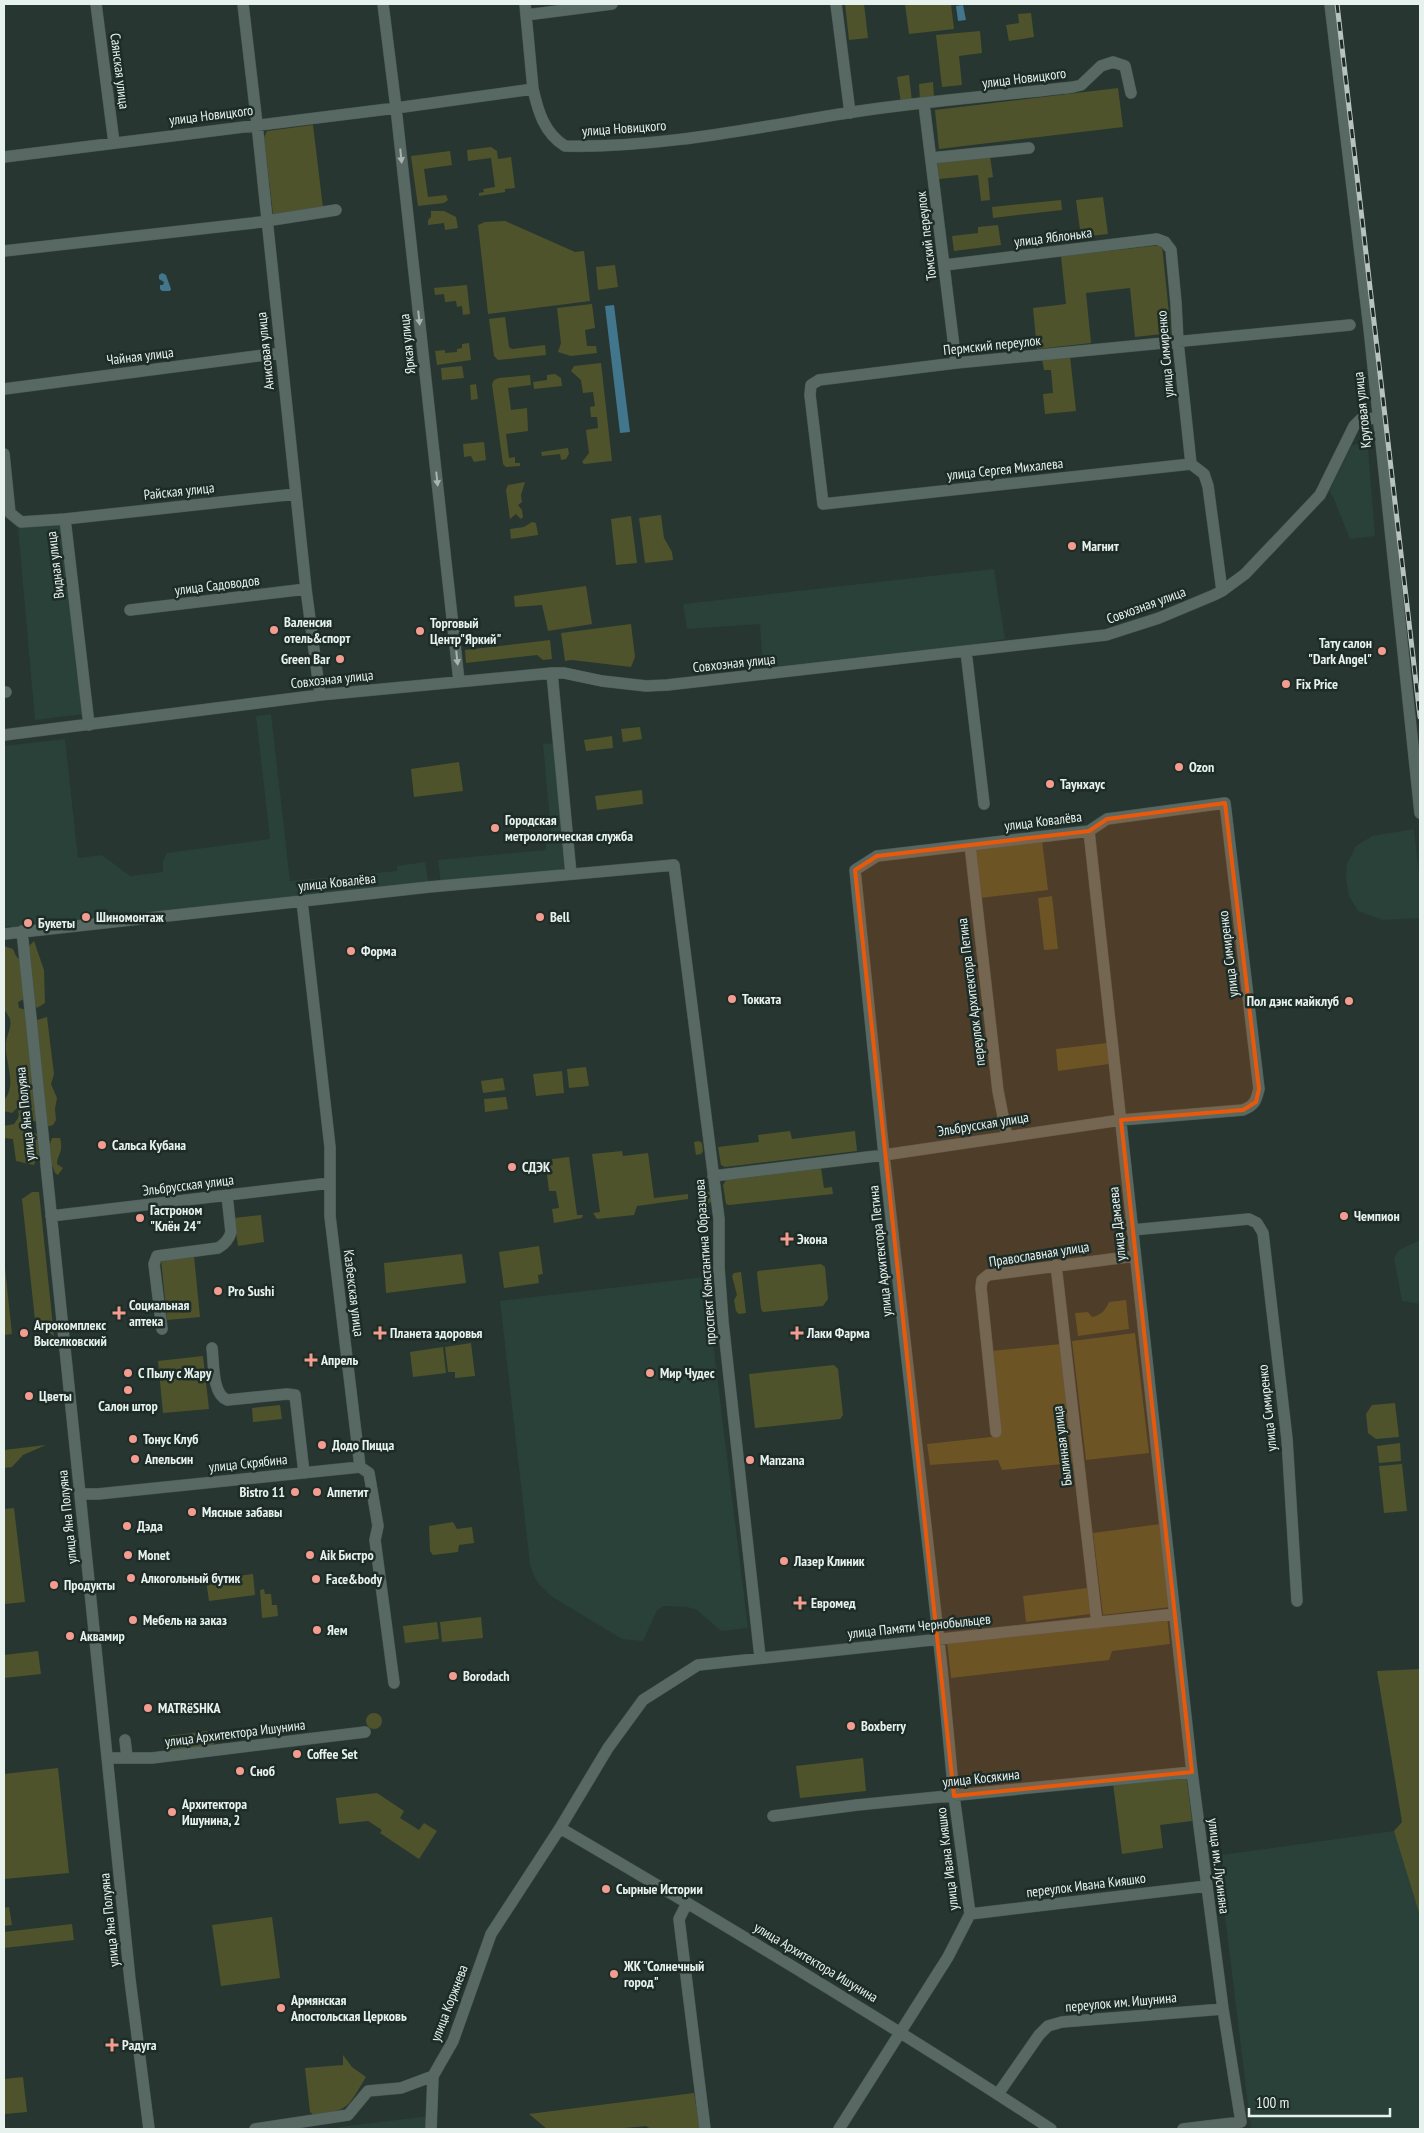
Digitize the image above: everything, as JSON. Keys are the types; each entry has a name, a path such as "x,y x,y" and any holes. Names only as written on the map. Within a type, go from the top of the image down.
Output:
{"street":[{"name":"Саянская улица","path":"96,4 114,143"},
{"name":"Анисовая улица","path":"242,4 257,124 306,589 320,695"},
{"name":"Яркая улица","path":"383,4 460,681"},
{"path":"533,89 525,10 612,4"},
{"path":"836,4 850,113"},
{"name":"Круговая улица","path":"1330,4 1378,418 1420,814"},
{"name":"улица Новицкого","path":"4,156 396,108 533,89 545,127 565,146 606,147 708,136 850,113 1081,86 1101,66 1113,62 1125,66 1131,93"},
{"name":"Томский переулок","path":"924,104 956,363"},
{"path":"932,158 1029,148"},
{"path":"4,251 336,210"},
{"name":"улица Яблонька","path":"945,265 1156,239 1165,242"},
{"name":"улица Симиренко","path":"1165,242 1171,250 1178,342 1191,464"},
{"name":"Пермский переулок","path":"823,504 810,395 811,385 819,380 956,363 1350,325"},
{"name":"Чайная улица","path":"4,389 280,353"},
{"name":"Совхозная улица","path":"4,736 320,695 460,681 564,673 602,681 660,686 1106,635 1159,618 1222,592 1245,574 1320,495 1354,426 1361,419 1378,418"},
{"name":"Видная улица","path":"4,454 10,514 21,522 65,519 89,725"},
{"path":"1191,464 1204,474 1208,486 1222,592"},
{"name":"улица Сергея Михалева","path":"823,504 1191,464"},
{"name":"Райская улица","path":"65,519 296,494"},
{"name":"улица Садоводов","path":"130,610 306,589"},
{"path":"966,651 984,804"},
{"path":"552,673 571,874"},
{"name":"улица Симиренко","path":"1225,803 1259,1088 1256,1102"},
{"name":"улица Ковалёва","path":"864,865 877,856 1089,831 1107,819 1225,803"},
{"name":"улица Дамаева","path":"1089,831 1175,1614"},
{"name":"переулок Архитектора Петина","path":"970,845 997,1082 1006,1136"},
{"name":"улица Ковалёва","path":"4,934 302,901 674,865"},
{"name":"проспект Константина Образцова","path":"674,865 719,1219 719,1268 724,1330 760,1657"},
{"name":"улица Архитектора Петина","path":"864,865 855,870 884,1155 939,1639"},
{"name":"Казбекская улица","path":"302,901 330,1147 330,1216 360,1467 369,1473 378,1526 375,1540 394,1684"},
{"name":"улица Яна Полуяна","path":"22,931 130,1980 149,2129"},
{"name":"Эльбрусская улица","path":"714,1176 884,1155 1121,1120 1243,1110 1251,1107 1256,1102"},
{"name":"Эльбрусская улица","path":"51,1216 330,1183"},
{"path":"162,1329 154,1264 156,1256 218,1248 226,1242 231,1232 226,1196"},
{"name":"улица Симиренко","path":"1132,1230 1249,1219 1257,1223 1262,1233 1286,1439 1297,1601"},
{"name":"Православная улица","path":"996,1432 981,1288 982,1280 988,1275 1135,1256"},
{"name":"Былинная улица","path":"1056,1265 1097,1623"},
{"path":"212,1348 218,1392 224,1399 295,1395 304,1473"},
{"name":"улица Скрябина","path":"80,1494 360,1467"},
{"name":"улица Памяти Чернобыльцев","path":"670,1682 698,1665 1175,1614"},
{"name":"улица им. Лусиняна","path":"1175,1614 1192,1772 1223,2009 1241,2122 1183,2129"},
{"name":"улица Ивана Кияшко","path":"839,2129 948,1957 970,1914 954,1796 939,1639"},
{"name":"улица Коржнева","path":"433,2076 453,2041 491,1934 560,1828 608,1748 643,1700 670,1682"},
{"name":"улица Архитектора Ишунина","path":"108,1758 152,1758 365,1732"},
{"path":"124,1740 127,1757"},
{"name":"улица Косякина","path":"773,1816 1192,1772"},
{"name":"улица Архитектора Ишунина","path":"560,1828 746,1937 900,2031 1052,2129"},
{"name":"переулок Ивана Кияшко","path":"970,1914 1207,1886"},
{"path":"687,1903 679,1919 705,2129"},
{"name":"переулок им. Ишунина","path":"998,2094 1039,2035 1048,2026 1062,2022 1223,2009"},
{"path":"255,2129 348,2115 368,2091 401,2088 433,2076 431,2129"}],"highlighted area":[{"path":"1225,803 1259,1089 1256,1102 1243,1110 1121,1120 1192,1772 954,1796 855,870 877,856 1089,831 1107,819"}],"shaded area":[{"path":"1365,443 1368,448 1375,536 1350,539 1329,491 1352,445"},
{"path":"60,524 84,714 35,720 18,528"},
{"path":"994,569 1005,639 969,645 763,668 760,624 687,629 683,604"},
{"path":"271,714 290,881 397,871 397,866 425,862 429,887 22,931 9,926 4,927 4,746 65,739 78,858 102,855 130,876 163,872 163,861 167,853 270,839 256,716"},
{"path":"559,743 571,874 441,886 438,860 546,850 545,834 551,832 543,744"},
{"path":"1414,829 1420,884 1420,918 1382,920 1358,911 1349,896 1346,879 1347,864 1356,846 1372,836"},
{"path":"1420,1240 1420,1304 1402,1301 1394,1258 1399,1250"},
{"path":"705,1277 748,1628 721,1631 697,1610 687,1607 664,1606 657,1610 643,1641 622,1639 551,1596 537,1582 533,1574 530,1564 500,1301"},
{"path":"1394,1831 1420,1916 1420,2129 1251,2129 1218,1869 1223,1868 1221,1855"},
{"path":"430,2116 431,2129 339,2129 339,2127"}],"green space":[{"path":"845,4 864,4 868,38 849,40"},
{"path":"905,4 951,4 954,29 909,34"},
{"path":"1031,13 1034,37 1009,41 1006,25 1019,23 1018,14"},
{"path":"980,31 982,53 959,56 962,85 942,87 936,35"},
{"path":"909,75 912,101 901,103 897,77"},
{"path":"933,82 934,98 920,100 919,84"},
{"path":"1118,88 1123,127 939,149 935,110"},
{"path":"313,125 323,208 273,214 264,138 267,131"},
{"path":"491,147 497,151 498,159 511,157 515,188 505,189 505,192 479,196 479,193 484,192 483,189 495,187 491,158 468,161 467,150"},
{"path":"450,151 452,165 424,169 428,197 446,195 448,200 444,203 418,206 411,156"},
{"path":"990,156 993,177 988,178 990,200 981,201 978,175 939,179 937,162"},
{"path":"1103,197 1108,234 1081,237 1076,200"},
{"path":"1061,200 1062,210 993,218 992,207"},
{"path":"431,211 444,211 456,217 458,228 445,230 444,223 428,225"},
{"path":"505,221 575,252 584,251 590,301 488,314 478,225 485,222"},
{"path":"998,225 1001,245 954,251 952,236 978,233 978,227"},
{"path":"1162,245 1171,333 1135,337 1130,288 1086,293 1091,343 1037,349 1033,308 1066,304 1061,256"},
{"path":"615,265 618,287 598,290 596,267"},
{"path":"467,285 470,314 463,315 462,306 457,307 456,301 445,302 444,294 435,295 434,288"},
{"path":"592,304 595,328 585,330 587,346 596,346 597,353 571,356 558,352 561,343 557,308"},
{"path":"505,317 509,347 512,349 545,345 546,355 498,360 494,356 489,319"},
{"path":"469,343 471,360 437,365 435,351 445,350 445,353 457,352 457,349 462,348 462,344"},
{"path":"1070,356 1076,411 1045,414 1043,394 1053,393 1051,370 1044,370 1042,359"},
{"path":"601,363 612,461 584,464 582,462 589,453 586,430 598,428 597,417 591,417 590,407 595,406 593,392 583,393 581,380 571,371 574,366"},
{"path":"462,366 464,378 442,380 441,368"},
{"path":"555,374 561,378 562,386 534,389 533,382 547,380 547,375"},
{"path":"530,375 531,385 508,388 511,410 527,408 528,431 506,434 509,458 515,457 515,463 520,463 520,466 506,467 503,464 492,384 494,380 499,378"},
{"path":"476,384 478,399 471,400 470,385"},
{"path":"484,442 486,460 474,462 471,456 464,457 463,444"},
{"path":"568,448 569,454 566,459 561,460 560,454 542,456 541,452"},
{"path":"525,482 521,495 522,502 518,505 522,510 523,517 521,519 516,514 510,519 506,490 508,485"},
{"path":"661,515 664,538 672,552 673,560 645,563 639,518"},
{"path":"631,516 637,563 616,565 611,519"},
{"path":"532,522 536,523 538,535 511,539 510,529 524,527"},
{"path":"586,586 592,624 548,631 542,605 515,607 514,596"},
{"path":"631,624 635,657 631,667 572,660 565,661 561,633"},
{"path":"550,640 552,659 543,660 537,655 466,663 465,650"},
{"path":"640,727 642,739 623,742 621,729"},
{"path":"612,736 613,748 586,751 584,740"},
{"path":"459,762 463,791 414,797 411,769"},
{"path":"642,790 643,804 597,810 595,796"},
{"path":"1042,840 1048,890 980,898 974,848"},
{"path":"1052,896 1058,949 1044,950 1038,898"},
{"path":"34,941 44,970 45,1003 37,1008 28,997 18,1002 19,1008 32,1011 34,1021 47,1017 54,1074 51,1084 57,1098 56,1120 53,1125 42,1128 39,1120 30,1122 32,1131 50,1144 52,1138 60,1138 61,1150 57,1164 63,1168 58,1175 53,1167 46,1165 44,1161 36,1160 34,1165 16,1161 13,1139 4,1138 4,1126 14,1124 19,1115 17,1108 12,1113 4,1111 4,1100 10,1087 6,1042 10,1028 10,1018 4,1009 4,946 13,949 16,956 23,963 29,946"},
{"path":"1107,1043 1109,1064 1058,1071 1056,1049"},
{"path":"586,1067 589,1086 569,1088 567,1069"},
{"path":"562,1071 564,1093 536,1096 533,1074"},
{"path":"503,1078 505,1090 483,1093 481,1081"},
{"path":"506,1097 508,1109 485,1112 484,1099"},
{"path":"790,1131 792,1139 855,1131 857,1151 725,1167 721,1165 718,1147 759,1142 758,1135"},
{"path":"699,1141 702,1143 703,1151 701,1154 696,1155 694,1142"},
{"path":"622,1151 623,1156 648,1153 654,1198 688,1194 688,1199 637,1206 634,1215 597,1219 593,1213 600,1212 592,1154"},
{"path":"569,1157 577,1215 583,1215 582,1218 554,1223 552,1209 559,1208 556,1191 549,1191 546,1167 553,1165 552,1159"},
{"path":"821,1168 824,1188 832,1187 833,1194 726,1204 723,1185 726,1180"},
{"path":"702,1191 710,1192 711,1202 704,1206"},
{"path":"32,1192 39,1192 54,1336 45,1329 36,1329 22,1199"},
{"path":"261,1215 264,1242 238,1246 234,1218"},
{"path":"539,1246 543,1274 538,1275 539,1283 504,1288 499,1252"},
{"path":"462,1254 466,1283 386,1293 384,1263"},
{"path":"194,1256 200,1317 167,1320 161,1259"},
{"path":"4,1259 12,1334 4,1335"},
{"path":"821,1264 825,1267 828,1299 823,1306 763,1312 761,1309 758,1271"},
{"path":"741,1272 746,1313 739,1314 736,1311 734,1300 737,1295 732,1276 734,1273"},
{"path":"1126,1300 1129,1329 1078,1336 1075,1313 1088,1312 1092,1317 1102,1312 1109,1302"},
{"path":"1135,1333 1149,1453 1086,1460 1072,1341"},
{"path":"471,1343 475,1376 455,1378 455,1372 448,1372 445,1347"},
{"path":"1061,1344 1073,1463 1002,1470 998,1460 930,1465 927,1444 1000,1436 991,1351"},
{"path":"443,1347 446,1373 413,1377 410,1352"},
{"path":"203,1356 209,1409 163,1413 158,1361"},
{"path":"834,1365 838,1369 843,1415 840,1419 755,1428 749,1374"},
{"path":"1395,1403 1399,1437 1376,1439 1368,1433 1366,1414 1372,1405"},
{"path":"280,1405 282,1419 253,1422 252,1408"},
{"path":"1400,1443 1401,1461 1379,1463 1377,1446"},
{"path":"46,1445 23,1455 12,1467 4,1468 4,1450"},
{"path":"1402,1464 1407,1511 1384,1513 1379,1466"},
{"path":"14,1508 25,1602 4,1604 4,1509"},
{"path":"453,1522 457,1529 472,1527 474,1543 459,1545 458,1552 433,1555 430,1551 429,1526"},
{"path":"1160,1524 1171,1607 1103,1615 1093,1533"},
{"path":"253,1574 255,1595 209,1601 206,1580"},
{"path":"1087,1588 1091,1614 1026,1622 1023,1596"},
{"path":"264,1589 265,1594 271,1594 272,1605 277,1605 278,1616 262,1618 260,1590"},
{"path":"1167,1616 1170,1644 1112,1651 1109,1660 951,1678 947,1641"},
{"path":"481,1617 483,1638 442,1642 440,1622"},
{"path":"437,1622 439,1639 405,1643 403,1626"},
{"path":"38,1651 41,1674 4,1678 4,1655"},
{"path":"1420,1669 1420,1916 1394,1831 1402,1822 1377,1671"},
{"path":"374,1713 380,1715 382,1721 380,1727 374,1729 368,1727 366,1721 368,1715"},
{"path":"207,1731 214,1736 215,1743 211,1746 171,1751 165,1748 165,1738 169,1736"},
{"path":"863,1758 866,1791 800,1798 796,1766"},
{"path":"58,1768 69,1873 4,1879 4,1774"},
{"path":"1186,1774 1192,1821 1160,1825 1163,1848 1122,1854 1113,1783"},
{"path":"377,1793 404,1811 400,1818 419,1830 424,1823 437,1831 419,1859 380,1833 382,1830 368,1821 339,1824 336,1798"},
{"path":"9,1907 12,1925 4,1926 4,1908"},
{"path":"272,1917 280,1978 221,1986 212,1925"},
{"path":"72,1924 74,1940 4,1948 4,1932"},
{"path":"343,2055 352,2067 366,2077 346,2106 335,2111 314,2115 310,2112 305,2068 343,2065"},
{"path":"23,2077 27,2112 4,2114 4,2079"},
{"path":"694,2093 700,2129 651,2129 646,2126 614,2129 547,2129 529,2114"}],"water":[{"path":"963,5 966,20 958,21 956,6"},
{"path":"162,273 166,275 170,291 162,291 160,289 160,285 163,285 164,282 159,279 159,275"},
{"path":"614,305 630,432 620,433 605,306"}],"railway":[{"path":"1337,4 1420,717"}],"place":[{"name":"Магнит","path":"1072,546"},
{"name":"Валенсия отель&спорт","path":"274,630"},
{"name":"Торговый Центр\"Яркий\"","path":"420,631"},
{"name":"Тату салон \"Dark Angel\"","path":"1382,651"},
{"name":"Green Bar","path":"340,659"},
{"name":"Fix Price","path":"1286,684"},
{"name":"Ozon","path":"1179,767"},
{"name":"Таунхаус","path":"1050,784"},
{"name":"Городская метрологическая служба","path":"495,828"},
{"name":"Шиномонтаж","path":"86,917"},
{"name":"Bell","path":"540,917"},
{"name":"Букеты","path":"28,923"},
{"name":"Форма","path":"351,951"},
{"name":"Токката","path":"732,999"},
{"name":"Пол дэнс майклуб","path":"1349,1001"},
{"name":"Сальса Кубана","path":"102,1145"},
{"name":"СДЭК","path":"512,1167"},
{"name":"Чемпион","path":"1344,1216"},
{"name":"Гастроном \"Клён 24\"","path":"140,1218"},
{"name":"Экона","path":"787,1239"},
{"name":"Pro Sushi","path":"218,1291"},
{"name":"Социальная аптека","path":"119,1313"},
{"name":"Агрокомплекс Выселковский","path":"24,1333"},
{"name":"Планета здоровья","path":"380,1333"},
{"name":"Лаки Фарма","path":"797,1333"},
{"name":"Апрель","path":"311,1360"},
{"name":"С Пылу с Жару","path":"128,1373"},
{"name":"Мир Чудес","path":"650,1373"},
{"name":"Салон штор","path":"128,1390"},
{"name":"Цветы","path":"29,1396"},
{"name":"Тонус Клуб","path":"133,1439"},
{"name":"Додо Пицца","path":"322,1445"},
{"name":"Апельсин","path":"135,1459"},
{"name":"Manzana","path":"750,1460"},
{"name":"Bistro 11","path":"295,1492"},
{"name":"Аппетит","path":"317,1492"},
{"name":"Мясные забавы","path":"192,1512"},
{"name":"Дэда","path":"127,1526"},
{"name":"Monet","path":"128,1555"},
{"name":"Aik Бистро","path":"310,1555"},
{"name":"Лазер Клиник","path":"784,1561"},
{"name":"Алкогольный бутик","path":"131,1578"},
{"name":"Face&body","path":"316,1579"},
{"name":"Продукты","path":"54,1585"},
{"name":"Евромед","path":"800,1603"},
{"name":"Мебель на заказ","path":"133,1620"},
{"name":"Яем","path":"317,1630"},
{"name":"Аквамир","path":"70,1636"},
{"name":"Borodach","path":"453,1676"},
{"name":"MATRёSHKA","path":"148,1708"},
{"name":"Boxberry","path":"851,1726"},
{"name":"Coffee Set","path":"297,1754"},
{"name":"Сноб","path":"240,1771"},
{"name":"Архитектора Ишунина, 2","path":"172,1812"},
{"name":"Сырные Истории","path":"606,1889"},
{"name":"ЖК \"Солнечный город\"","path":"614,1974"},
{"name":"Армянская Апостольская Церковь","path":"281,2008"},
{"name":"Радуга","path":"112,2045"}]}
